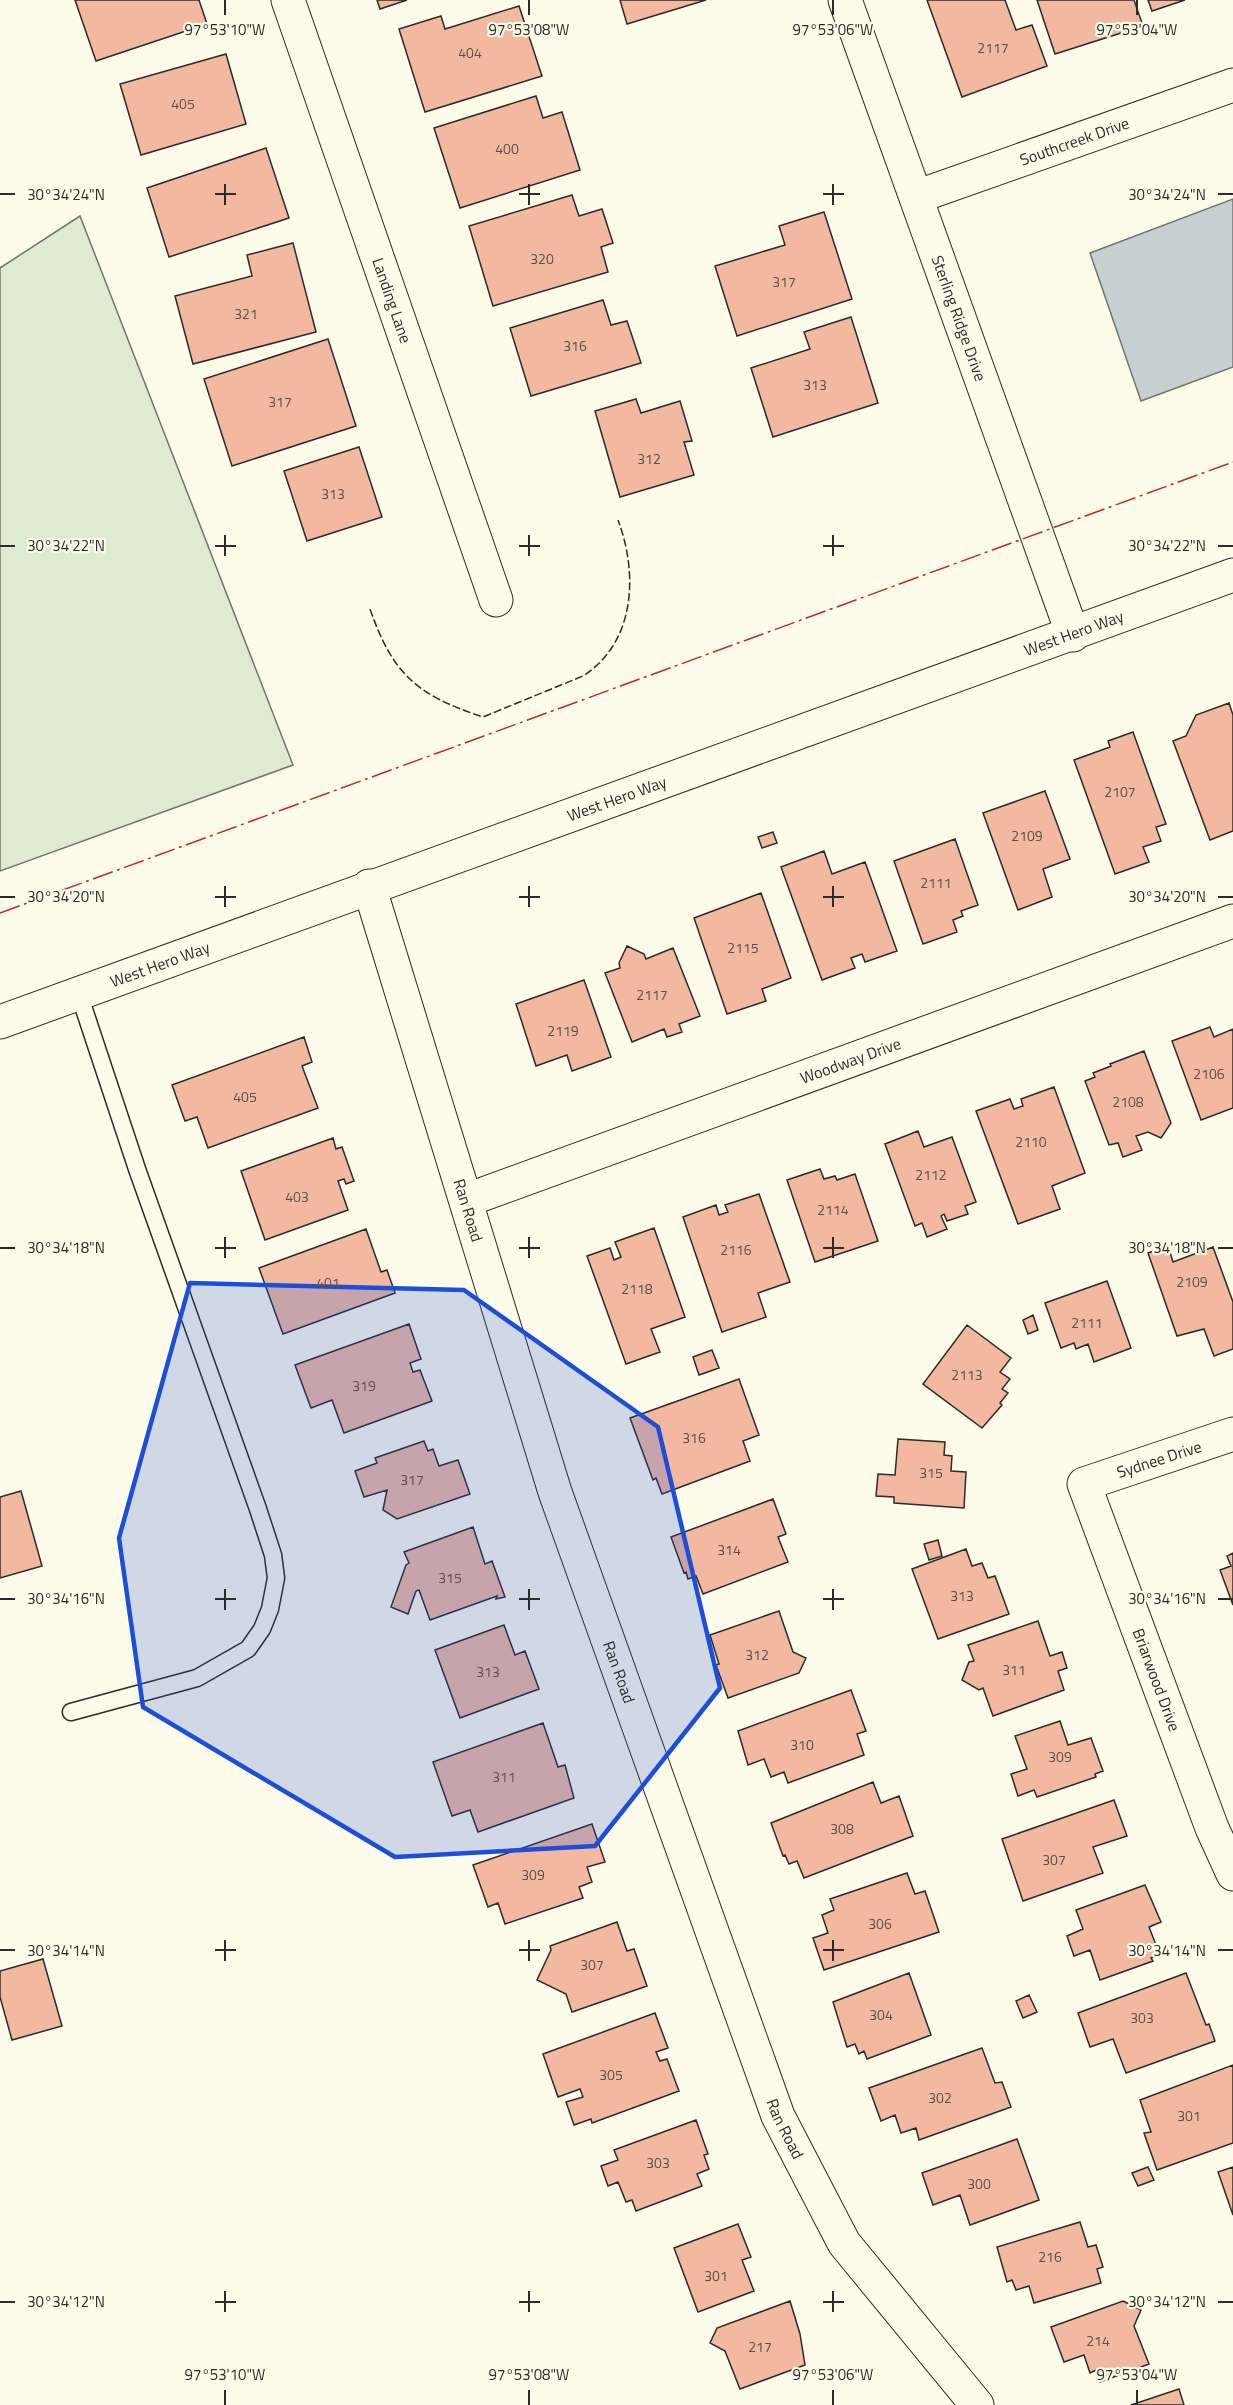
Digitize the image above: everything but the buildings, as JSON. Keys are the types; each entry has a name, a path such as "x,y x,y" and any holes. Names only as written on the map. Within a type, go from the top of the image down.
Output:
{"street":[{"name":"Landing Lane","path":"288,0 496,600"},
{"name":"Sterling Ridge Drive","path":"845,0 1073,634"},
{"name":"Southcreek Drive","path":"916,197 1233,85"},
{"name":"West Hero Way","path":"0,1022 369,886 1233,575"},
{"name":"Ran Road","path":"369,886 555,1492 778,2116 844,2243 977,2405"},
{"name":"Woodway Drive","path":"467,1200 1233,921"},
{"name":"Sydnee Drive","path":"1084,1484 1233,1434"},
{"name":"Briarwood Drive","path":"1084,1484 1212,1828 1233,1874"}],"lane":[{"path":"71,1712 197,1678 248,1648 262,1629 270,1609 276,1578 273,1555 261,1518 137,1169 79,994"}],"highlighted area":[{"path":"190,1283 464,1290 658,1427 720,1688 595,1846 395,1857 143,1707 119,1538"}],"green space":[{"path":"80,216 293,765 0,871 0,268"}],"shaded area":[{"path":"1233,199 1233,367 1141,401 1090,253"}],"fence":[{"path":"370,609 388,651 410,680 441,700 483,717 583,676 601,662 614,645 623,626 630,584 628,562 618,520"}],"power":[{"path":"0,913 1233,462"}]}
